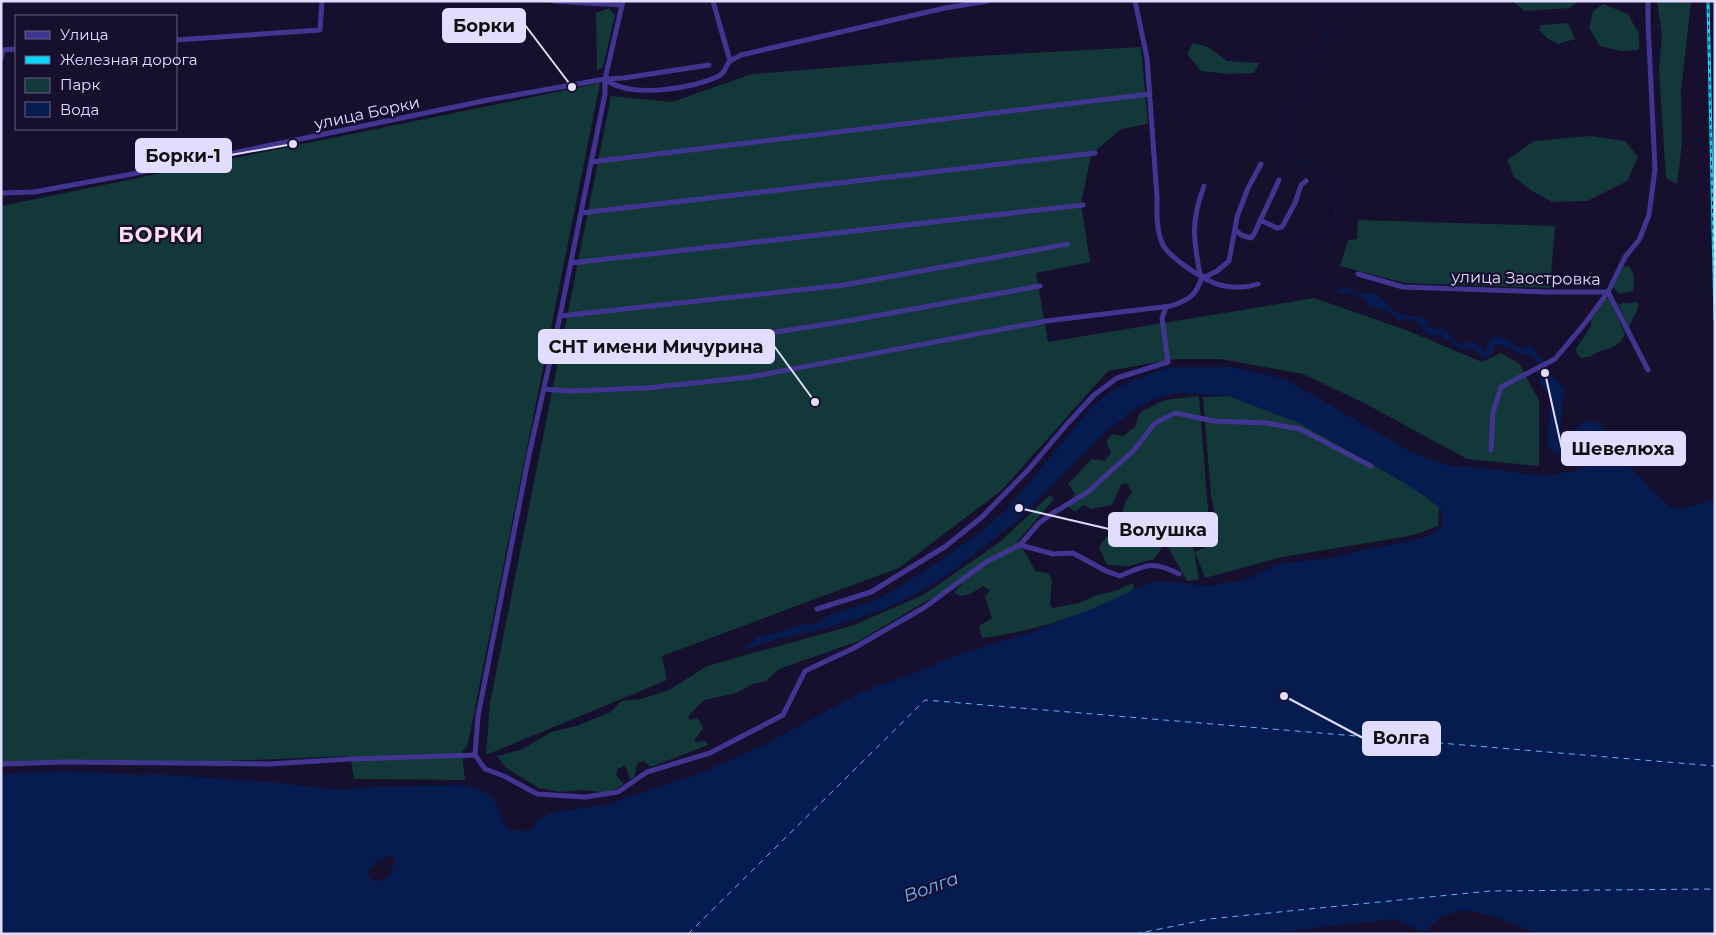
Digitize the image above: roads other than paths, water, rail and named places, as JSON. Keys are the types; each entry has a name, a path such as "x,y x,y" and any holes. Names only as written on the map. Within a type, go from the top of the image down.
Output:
{"street":[{"path":"178,40 320,30 322,1"},
{"path":"554,1 623,3 605,78 606,94 495,620 478,716 475,755 485,769 504,776 537,794 585,797 618,792 647,772 710,753 783,715 805,671 854,648 925,607 986,562 1020,545 1039,524 1053,513 1088,492 1134,450 1155,423 1174,413 1214,421 1266,423 1300,429 1372,466"},
{"path":"605,78 612,84 626,88 663,90 690,85 719,76 726,71 730,61 713,1"},
{"path":"730,61 741,55 800,40 945,8 968,6 988,1"},
{"path":"1135,1 1147,58 1159,234 1166,250 1202,276 1219,284 1230,286 1252,286 1258,284"},
{"path":"1490,450 1493,413 1501,387 1552,361 1586,322 1608,292 1638,240 1648,215 1655,169 1648,1"},
{"path":"1,59 3,50 15,49"},
{"name":"улица Борки","path":"1,193 34,192 132,174 488,100 605,78 624,78 709,65"},
{"path":"591,162 1150,94"},
{"path":"581,213 1094,153"},
{"path":"1202,276 1217,271 1229,261 1237,217 1248,188 1261,164"},
{"path":"1235,229 1241,235 1251,238 1279,180"},
{"path":"1260,220 1277,228 1282,227 1295,203 1301,186 1306,181"},
{"path":"544,389 570,391 647,388 750,377 1046,322 1180,303 1197,291 1202,276 1193,240 1198,200 1204,186"},
{"path":"571,262 1083,205"},
{"path":"560,316 844,285 1068,244"},
{"name":"улица Заостровка","path":"1358,274 1403,288 1608,292 1648,370"},
{"path":"552,353 585,353 693,345 853,320 1040,286"},
{"path":"817,609 871,592 946,546 982,517 1029,469 1068,422 1094,395 1117,378 1168,362 1162,318 1166,306"},
{"path":"1020,545 1053,554 1073,553 1106,571 1120,576 1145,565 1163,565 1179,574"},
{"path":"1,764 65,762 270,764 475,755"}],"water":[{"name":"Волга","path":"1351,289 1362,294 1368,293 1378,296 1398,313 1425,319 1433,329 1444,329 1457,343 1463,345 1475,342 1486,352 1489,341 1496,336 1524,349 1529,344 1564,389 1560,432 1562,438 1567,440 1581,424 1593,421 1604,428 1632,469 1670,506 1682,508 1712,500 1715,501 1715,934 1539,934 1490,915 1457,911 1440,918 1426,931 1416,929 1396,919 1260,934 1,934 1,774 66,771 157,774 281,783 339,790 382,786 461,785 481,790 493,797 508,830 531,831 538,820 550,813 611,804 697,774 760,747 863,691 915,673 956,655 1032,632 1109,602 1143,585 1162,581 1207,586 1245,580 1284,563 1332,558 1410,541 1433,534 1442,526 1443,516 1439,507 1424,495 1361,457 1297,422 1229,396 1181,393 1160,397 1136,408 1104,433 1017,521 945,577 907,599 880,611 831,627 771,641 743,650 758,637 784,631 797,625 820,623 824,617 879,599 928,569 982,531 1007,509 1090,409 1107,394 1131,381 1169,367 1232,367 1285,379 1408,450 1451,466 1535,475 1553,475 1581,469 1600,456 1598,444 1590,437 1584,439 1566,454 1555,453 1548,448 1548,425 1552,399 1540,384 1538,362 1532,356 1520,354 1500,344 1495,345 1491,353 1484,358 1477,351 1461,349 1438,333 1431,336 1415,320 1406,319 1399,321 1386,311 1369,306 1364,299 1354,293 1342,294 1335,290","holes":["390,856 395,859 390,875 382,881 372,880 368,874 374,864"]}],"waterway":[{"path":"1335,290 1305,271 1301,266 1300,259 1301,250 1306,239 1323,234 1333,227 1337,220 1333,179 1324,171 1322,171 1320,178 1313,175 1307,161 1297,162 1290,155 1291,151 1288,149 1282,130 1286,127 1300,99 1296,95 1301,81 1297,77 1298,68 1309,69 1315,65 1310,60 1308,52 1312,46 1317,50 1320,49 1317,45 1320,41 1325,40 1328,36 1326,35 1327,33 1332,34 1322,21 1327,8 1319,5 1323,1 1335,1 1340,11 1347,15 1354,5 1353,1"},
{"path":"1264,303 1291,293 1310,276"}],"railway":[{"path":"1708,1 1715,319"}],"place":[{"name":"Борки","path":"572,87"},
{"name":"Борки-1","path":"293,144"},
{"name":"Шевелюха","path":"1545,373"},
{"name":"СНТ имени Мичурина","path":"815,402"},
{"name":"Волушка","path":"1019,508"},
{"name":"Волга","path":"1284,696"}],"district":[{"name":"БОРКИ","path":"161,234"}]}
